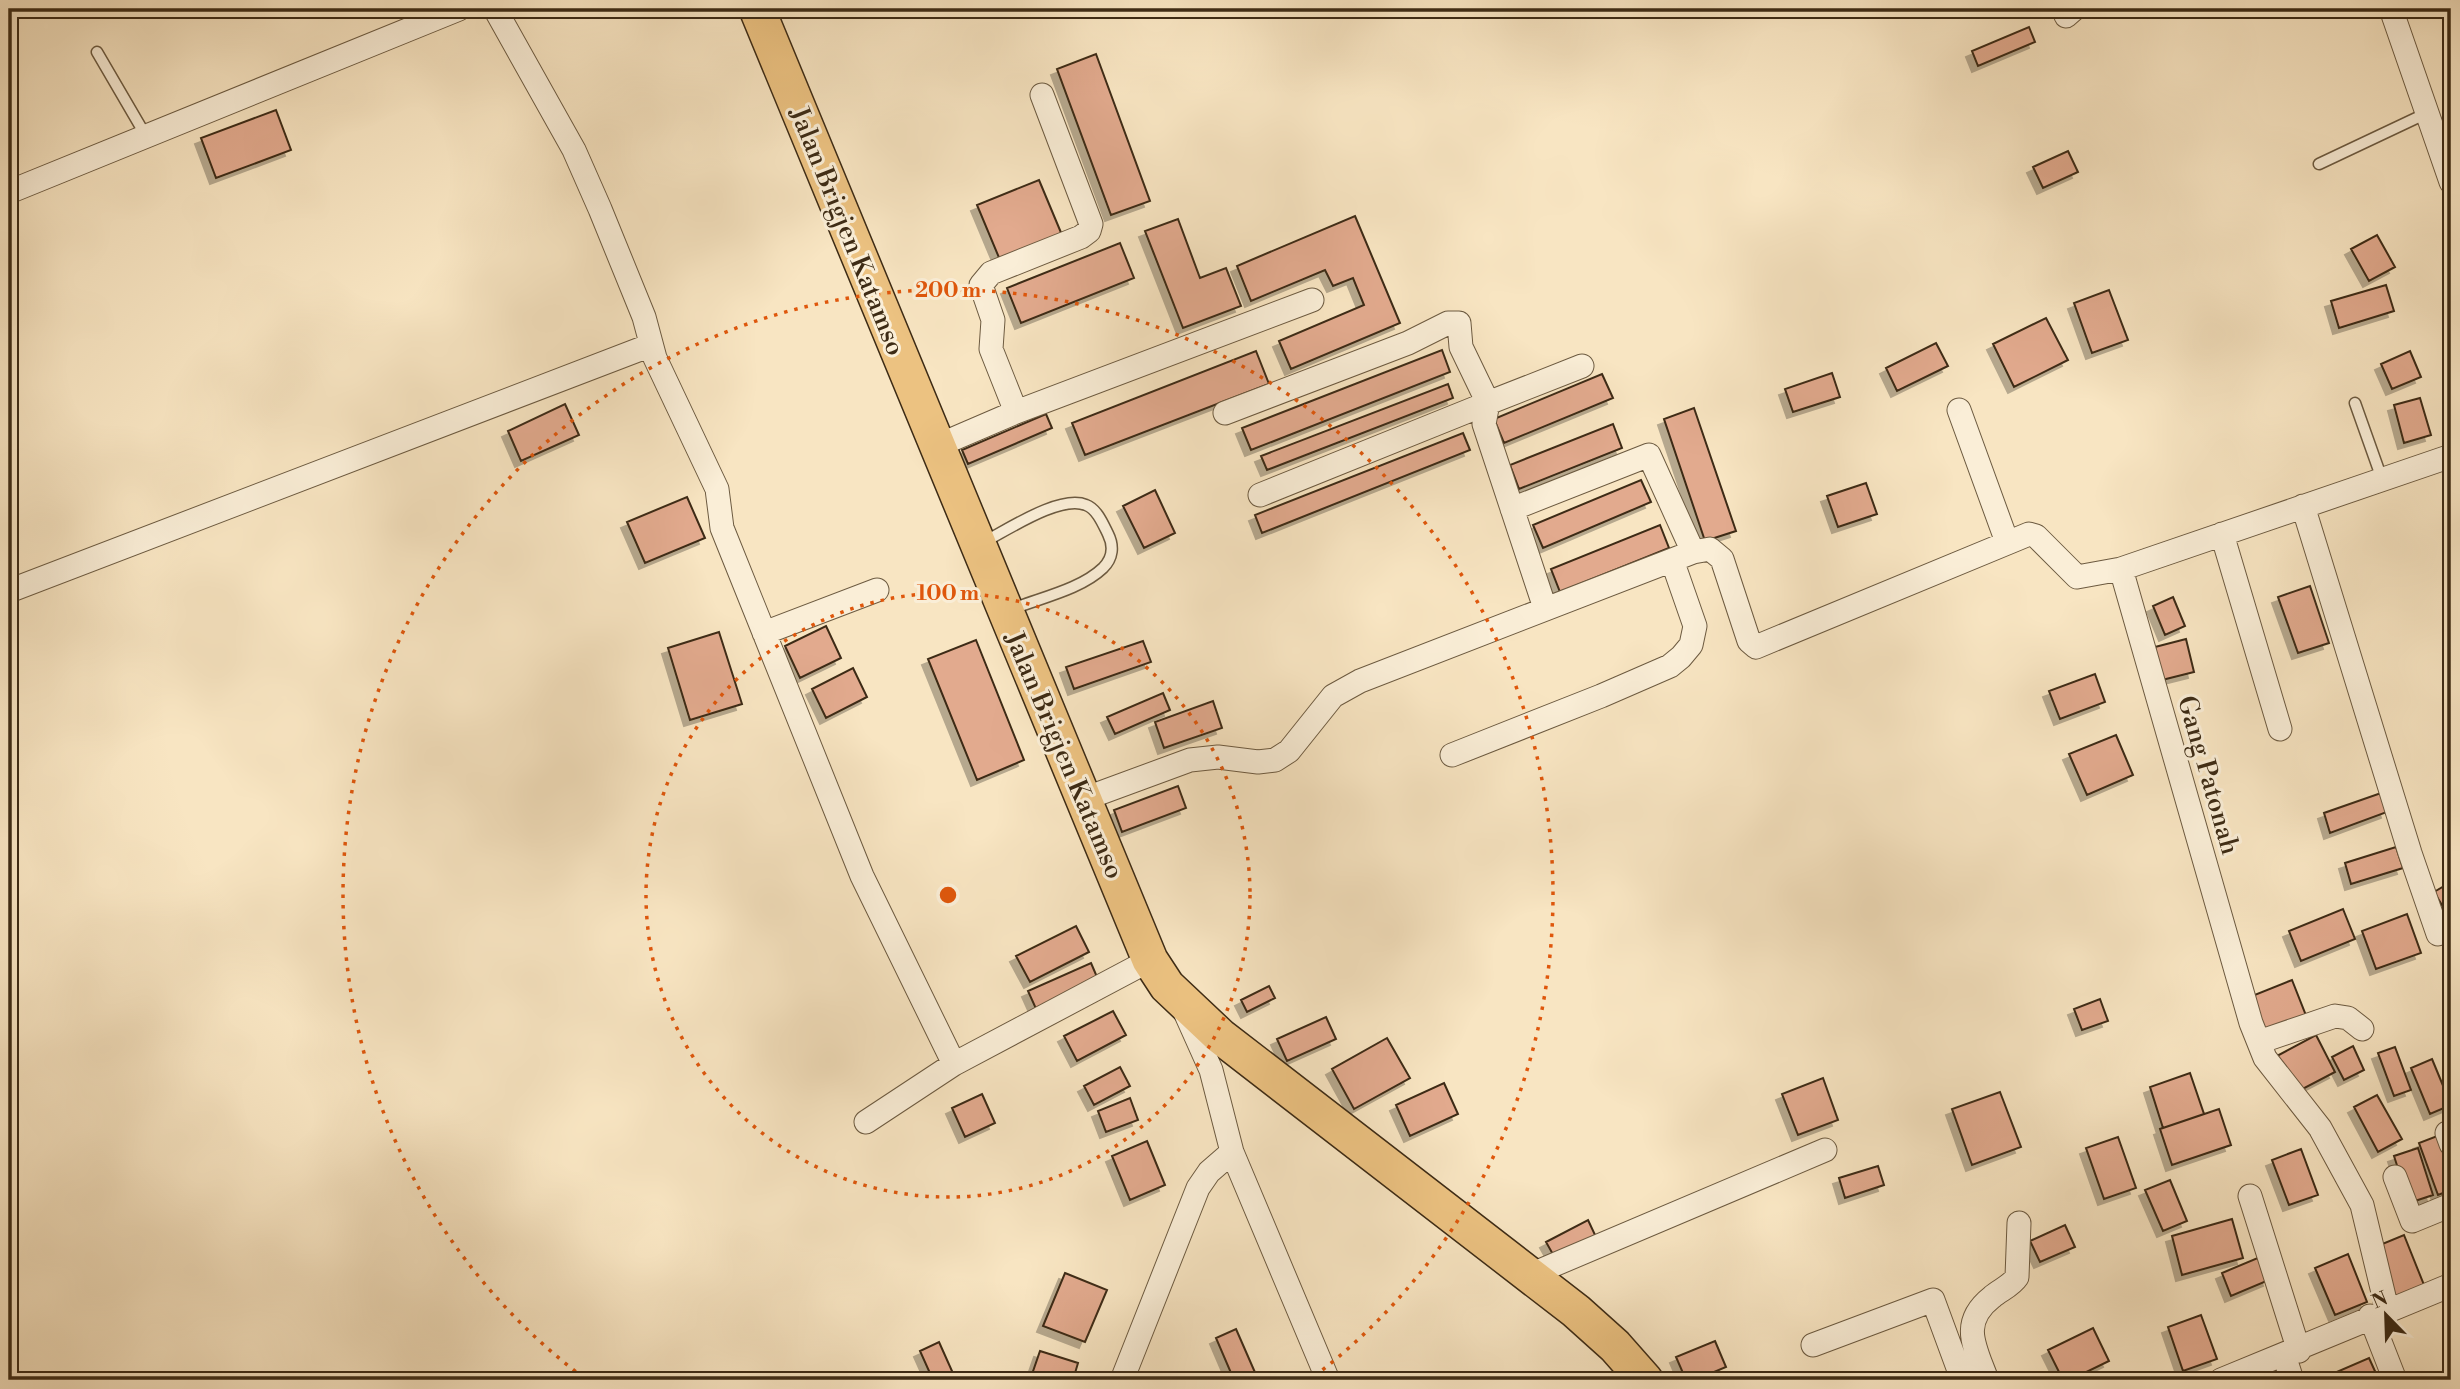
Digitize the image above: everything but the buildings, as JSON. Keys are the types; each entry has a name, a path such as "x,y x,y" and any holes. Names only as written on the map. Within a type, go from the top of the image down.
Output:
{"main road":[{"name":"Jalan Brigjen Katamso","path":"757,9 1006,612 1159,973"},
{"path":"1159,973 1220,1036 1530,1275 1615,1346 1645,1380"}],"street":[{"path":"9,192 459,9"},
{"path":"495,9 574,150 644,317 651,345 714,481 722,528 862,876 954,1064"},
{"path":"2392,9 2451,182"},
{"path":"1016,412 991,349 993,320 981,285 991,273 1081,237 1091,224 1042,95"},
{"path":"937,446 1016,412 1312,300"},
{"path":"1225,413 1408,343 1448,323 1459,323 1461,347 1488,403 1484,424 1545,608"},
{"path":"9,591 651,345"},
{"path":"1260,495 1582,366"},
{"path":"1959,410 2007,542"},
{"path":"1452,755 1670,666 1691,645 1695,626 1683,556 1649,455 1512,509"},
{"path":"1084,799 1191,760 1218,757 1258,762 1275,760 1289,751 1333,696 1347,688 1545,608 1683,556 1710,549 1722,559 1749,641 1756,647 2029,534 2036,536 2077,577 2121,569 2451,456"},
{"path":"2303,506 2410,853 2438,934"},
{"path":"2222,534 2280,729"},
{"name":"Gang Patonah","path":"2121,569 2265,1058 2320,1128 2362,1205 2379,1313 2395,1380"},
{"path":"764,633 877,590"},
{"path":"866,1122 954,1064 1159,973"},
{"name":"Jalan Brigjen Katamso","path":"1159,973 1191,1022 1212,1070 1232,1152 1328,1380"},
{"path":"2259,1042 2336,1016 2348,1018 2362,1029"},
{"path":"1530,1275 1825,1150"},
{"path":"1122,1380 1198,1188 1209,1172 1232,1152"},
{"path":"2395,1177 2412,1221 2451,1205"},
{"path":"2250,1196 2291,1353 2292,1380"},
{"path":"1987,1380 1974,1344 1973,1319 1980,1307 2017,1277 2019,1223"},
{"path":"2221,1380 2451,1285"},
{"path":"1813,1345 1933,1300 1959,1379"}],"lane":[{"path":"97,52 146,136"},
{"path":"2319,163 2427,113"},
{"path":"2355,403 2382,480"},
{"path":"980,545 1060,503 1075,502 1087,505 1095,512 1112,542 1110,559 1092,577 1006,612"}]}
